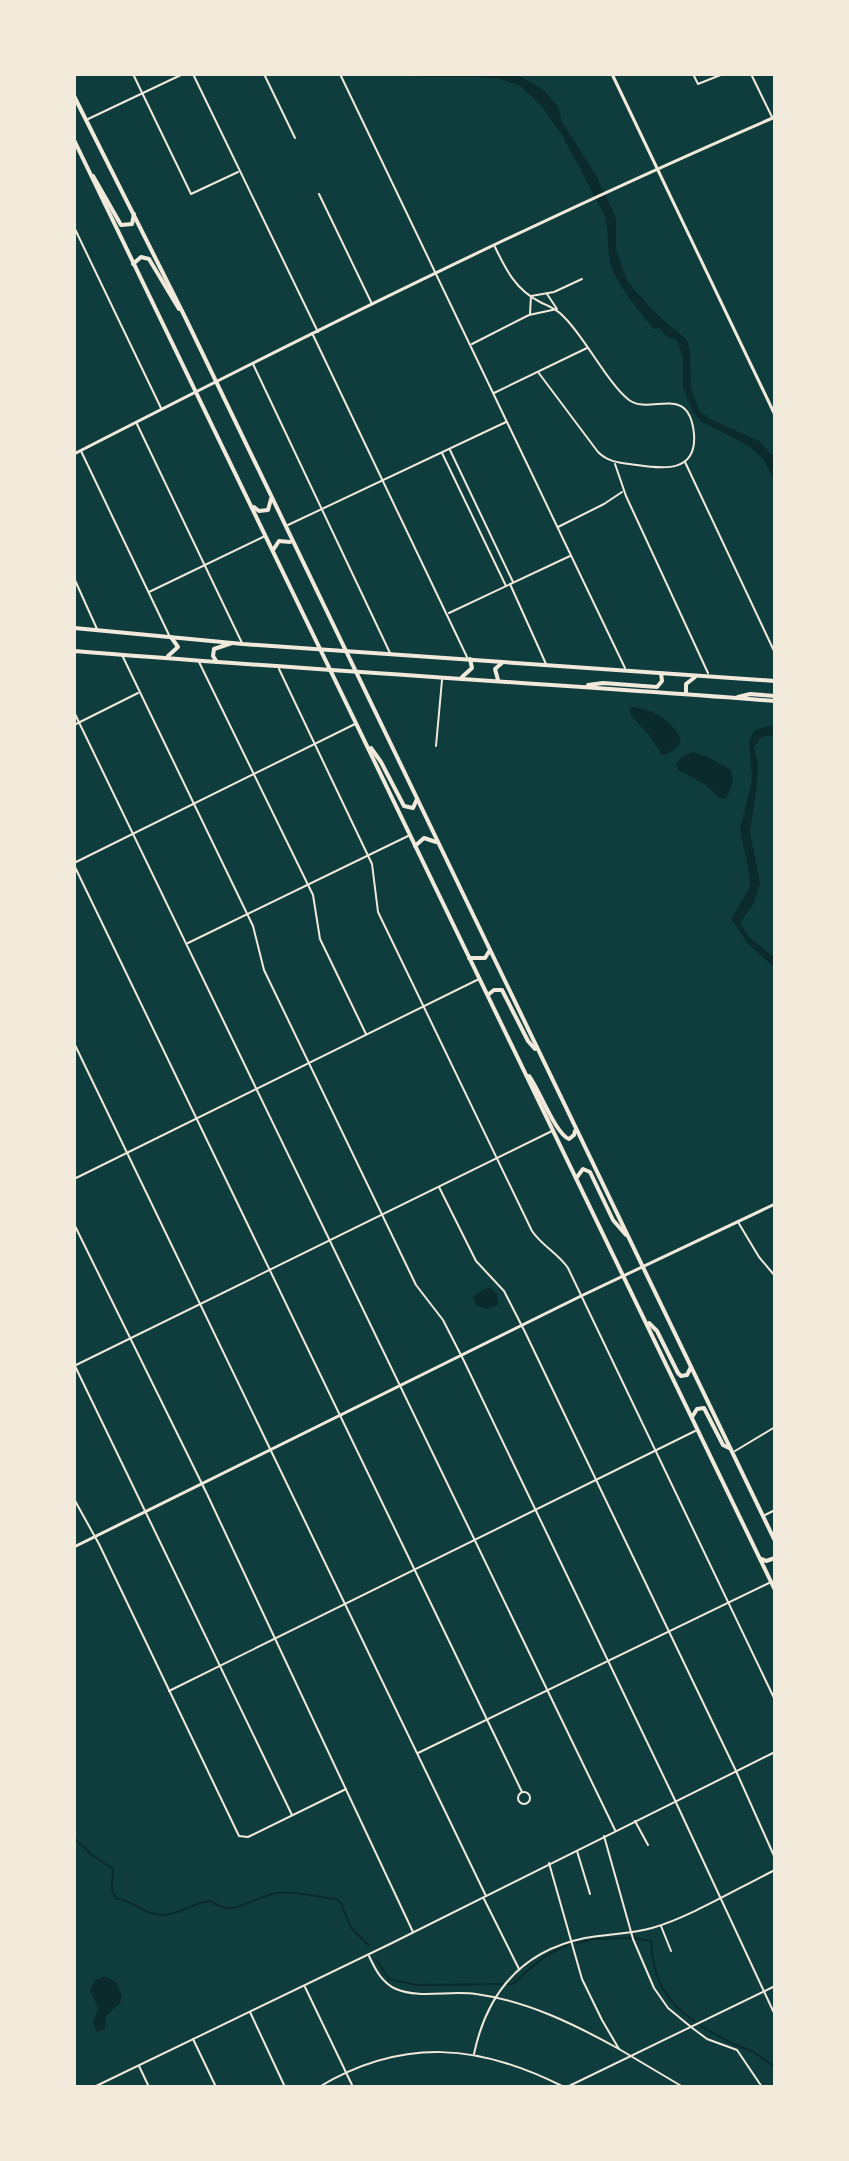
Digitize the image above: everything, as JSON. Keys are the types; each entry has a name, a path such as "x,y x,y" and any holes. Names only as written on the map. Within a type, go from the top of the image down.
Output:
{"main road":[{"path":"612,75 775,415"},
{"path":"74,96 185,317 775,1541"},
{"path":"74,454 586,202 774,118"},
{"path":"74,140 775,1590"},
{"path":"88,171 100,185 121,225 132,224 134,213"},
{"path":"133,264 141,257 149,259 169,296 185,317"},
{"path":"252,506 259,511 268,510 272,498"},
{"path":"273,550 279,541 292,544"},
{"path":"74,628 243,644 775,681"},
{"path":"166,657 178,647 177,641 170,636"},
{"path":"217,662 213,656 214,649 232,643"},
{"path":"74,651 330,671 736,698 750,694 775,698"},
{"path":"460,678 472,668 468,658"},
{"path":"499,680 495,669 503,662"},
{"path":"582,686 603,683 657,687 662,681 661,673"},
{"path":"686,694 686,684 697,675"},
{"path":"364,740 381,762 404,806 413,808 418,798"},
{"path":"415,846 424,838 438,843"},
{"path":"469,958 485,958 490,950"},
{"path":"488,996 494,990 502,990 528,1041 539,1053"},
{"path":"523,1068 540,1091 561,1135 571,1138 575,1127"},
{"path":"577,1182 583,1169 590,1172 613,1220 631,1242"},
{"path":"74,1547 581,1296 775,1204"},
{"path":"647,1322 657,1331 678,1373 687,1375 691,1367"},
{"path":"692,1417 697,1409 704,1408 723,1445 732,1451"},
{"path":"760,1558 766,1561 775,1558"}],"street":[{"path":"133,74 191,194 239,171"},
{"path":"86,120 183,74"},
{"path":"193,74 468,658"},
{"path":"264,74 295,138"},
{"path":"340,74 627,671"},
{"path":"612,75 619,74"},
{"path":"693,74 698,84 723,74"},
{"path":"751,74 774,118"},
{"path":"319,194 372,305"},
{"path":"74,227 161,410"},
{"path":"495,246 511,279 531,296 557,309"},
{"path":"531,296 547,294 582,279"},
{"path":"538,372 598,452 615,463 664,469 676,467 691,451 694,431 687,414 672,403 642,405 629,400 547,294"},
{"path":"529,315 531,296"},
{"path":"470,345 529,315 557,309"},
{"path":"494,393 589,348"},
{"path":"253,364 391,654"},
{"path":"286,526 507,421"},
{"path":"136,422 243,644"},
{"path":"449,448 510,584"},
{"path":"81,451 170,636"},
{"path":"442,452 510,584 545,657 546,666"},
{"path":"684,461 775,653"},
{"path":"615,463 623,491 708,676"},
{"path":"558,527 623,491"},
{"path":"473,516 480,512"},
{"path":"149,592 266,536"},
{"path":"447,614 571,555"},
{"path":"74,578 97,630"},
{"path":"121,653 255,932 264,970 418,1290 443,1320 461,1356 775,2015"},
{"path":"199,660 308,885 315,902 320,939 366,1035"},
{"path":"278,667 375,872 378,912 532,1231 563,1261 581,1296 775,1700"},
{"path":"436,746 442,677"},
{"path":"74,725 139,692"},
{"path":"74,712 615,1830"},
{"path":"356,723 74,864 522,1792"},
{"path":"187,944 409,835"},
{"path":"74,1179 480,979"},
{"path":"74,1043 346,1604 519,1970"},
{"path":"292,1815 74,1366 553,1131"},
{"path":"439,1187 476,1261 504,1291 522,1326 775,1858"},
{"path":"738,1222 759,1257 775,1276"},
{"path":"74,1224 202,1484 413,1932"},
{"path":"732,1451 775,1427"},
{"path":"169,1691 698,1429"},
{"path":"74,1499 237,1833 242,1838 347,1788"},
{"path":"763,1516 775,1510"},
{"path":"417,1754 771,1582"},
{"path":"94,2087 775,1752"},
{"path":"634,1820 648,1845"},
{"path":"604,1835 631,1932 654,1988 668,2008 707,2039 737,2050 762,2087"},
{"path":"577,1849 590,1894"},
{"path":"549,1863 586,1990 619,2049"},
{"path":"474,2054 481,2026 505,1982 544,1951 573,1941 660,1925 775,1870"},
{"path":"660,1925 671,1951"},
{"path":"369,1954 383,1980 398,1990 495,1997 550,2015 632,2055 683,2087"},
{"path":"304,1985 353,2087"},
{"path":"319,2087 374,2061 439,2051 474,2054 519,2066 566,2087 775,1986"},
{"path":"249,2011 285,2087"},
{"path":"193,2039 216,2087"},
{"path":"139,2065 149,2087"}],"water":[{"path":"393,74 516,74 544,90 558,107 562,122 597,177 616,218 616,249 627,281 652,310 687,340 691,389 700,412 759,441 775,458 775,481 763,459 749,446 702,422 693,412 683,387 683,358 677,340 667,337 660,328 653,329 619,282 611,265 604,214 562,135 541,105 520,86 501,79"},
{"path":"631,707 646,710 666,721 681,738 679,746 662,755 632,717"},
{"path":"775,726 775,735 761,737 754,748 758,763 757,785 750,833 760,883 754,903 740,923 749,937 775,958 775,968 749,945 731,919 750,887 740,830 752,779 749,741 755,730"},
{"path":"693,752 731,770 733,782 726,799 719,798 706,785 678,770 676,764 683,756"},
{"path":"490,1288 497,1295 498,1305 487,1309 477,1306 473,1297"},
{"path":"105,1976 117,1983 122,1997 106,2016 105,2029 97,2032 93,2023 98,2008 90,1990 95,1981"}],"waterway":[{"path":"74,1838 113,1869 112,1891 117,1899 150,1913 176,1913 212,1901 220,1906 236,1907 278,1893 307,1894 336,1899 341,1903 351,1928 368,1945"},
{"path":"577,1943 594,1939 632,1938"},
{"path":"634,1938 651,1941 654,1965 662,1987 676,2006 695,2021"},
{"path":"376,1959 389,1979 417,1985 513,1984 546,1956 569,1945"},
{"path":"701,2026 752,2051 775,2067"}]}
